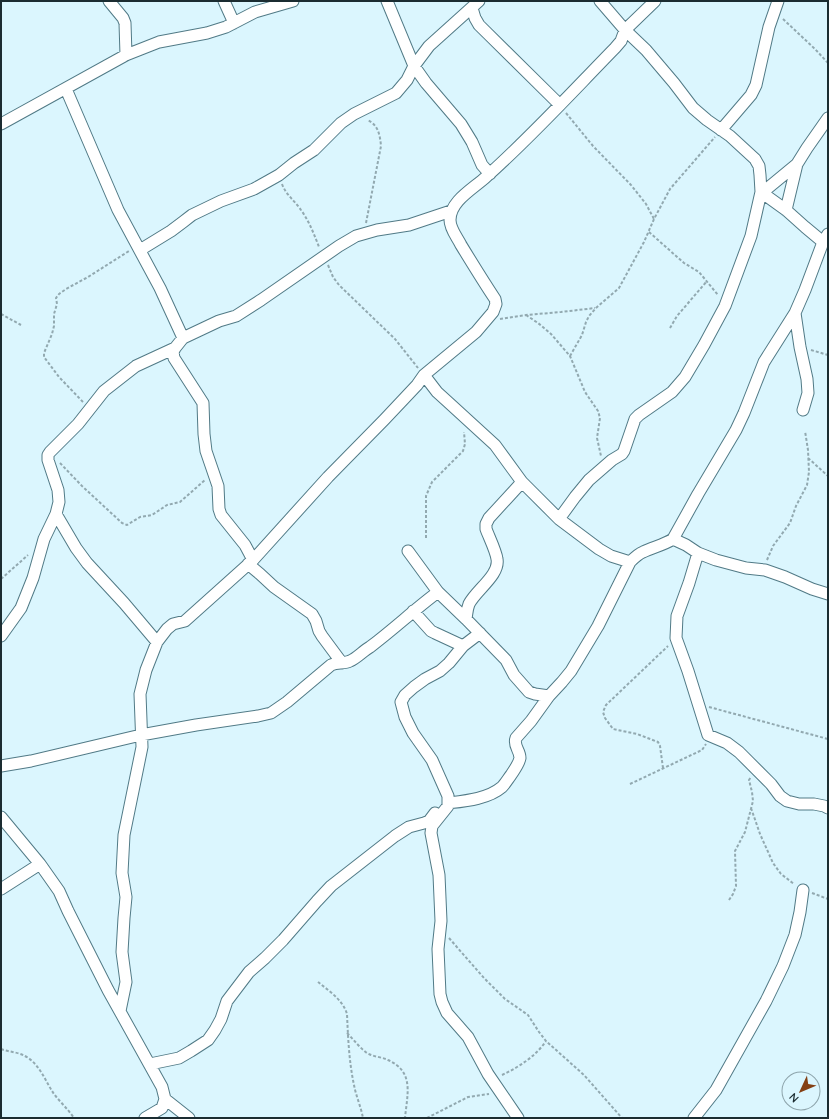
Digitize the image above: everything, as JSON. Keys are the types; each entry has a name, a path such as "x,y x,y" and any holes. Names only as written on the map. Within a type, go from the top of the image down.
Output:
{"street":[{"path":"109,1 123,18 125,23 126,55"},
{"path":"224,1 234,23"},
{"path":"1,124 126,55 159,42 207,33 226,27 255,12 293,1"},
{"path":"387,1 414,66 426,83 461,124 472,142 482,165 490,174"},
{"path":"559,520 589,480 624,451 635,419 672,392 685,377 725,306 751,236 762,192 759,166 756,159 730,136 693,108 646,50 625,30 600,1"},
{"path":"120,1010 126,982 122,952 126,897 122,872 124,835 142,747 140,694 146,670 157,642 167,629 173,624 184,621 250,562 328,477 417,385 424,375 476,332 482,325 495,308 495,299 474,268 450,226 451,211 456,203 520,146 560,105 615,48 621,41 625,30 654,1"},
{"path":"721,130 751,95 756,85 769,27 777,3"},
{"path":"139,247 171,231 192,215 222,201 254,189 279,175 314,150 341,123 354,114 396,93 407,80 414,66 429,46 476,4"},
{"path":"476,4 475,18 479,25 560,105"},
{"path":"66,89 118,210 160,288 182,338"},
{"path":"786,210 797,164 828,118"},
{"path":"762,192 797,164"},
{"path":"150,1064 179,1058 208,1040 221,1019 227,1001 249,972 283,940 331,886 395,836 409,827 429,821 435,814 447,806 472,800 495,792 503,786 516,768 520,756 515,745 515,740 549,696 571,671 598,626 630,562 638,554 668,543 673,539 736,430 764,362 795,313 805,290 826,238 805,228 786,210 762,192"},
{"path":"342,663 322,636 312,614 274,587 260,574 250,562 244,545 221,515 219,509 218,486 206,452 203,403 174,358 173,352 182,338 219,321 236,316 350,239 377,230 409,225 451,211"},
{"path":"795,313 807,379 808,393 803,410"},
{"path":"1,636 21,608 33,578 44,538 56,514 59,502 58,490 48,460 48,455 78,424 89,408 104,391 136,366 175,348"},
{"path":"424,375 437,392 495,445 522,482 559,520 612,556 630,562"},
{"path":"466,619 467,609 470,602 494,573 497,566 497,558 486,529 486,524 489,518 522,482"},
{"path":"56,514 76,548 87,563 157,642"},
{"path":"673,539 698,553 716,560 746,568 762,570 785,577 812,589 828,594"},
{"path":"408,551 438,592 506,660 514,675 529,692 549,696"},
{"path":"698,553 677,616 676,638 708,736 733,746 771,784 780,796 787,801 799,804 814,804 828,808"},
{"path":"1,766 31,761 141,735 271,713 287,702 331,665 351,661 387,634 413,611 438,592"},
{"path":"413,611 435,634 463,646"},
{"path":"480,633 463,646 449,663 440,671 414,687 405,695 401,702 413,733 432,760 448,796 447,806 432,826 431,833 439,875 441,921 438,949 440,994 442,1002 447,1013 468,1037 492,1080 518,1118"},
{"path":"1,817 40,864 59,891 104,984 162,1087 165,1099 162,1108 146,1118"},
{"path":"1,889 40,864"},
{"path":"694,1118 716,1090 766,1001 783,966 795,935 803,890"},
{"path":"165,1099 189,1118"}],"path":[{"path":"777,3 828,63"},
{"path":"560,105 593,146 631,185 646,204 654,219"},
{"path":"354,114 371,121 380,134 381,146 364,234"},
{"path":"570,356 582,335 589,316 619,288 670,189 721,130"},
{"path":"279,175 287,194 304,213 323,257 339,285 395,339 424,375"},
{"path":"649,232 684,263 699,272 716,291 725,306"},
{"path":"89,408 59,378 44,357 44,352 54,326 54,314 57,304 56,298 58,294 66,289 139,247"},
{"path":"670,328 707,281"},
{"path":"482,325 507,317 596,308"},
{"path":"1,314 21,325"},
{"path":"526,315 551,334 570,356 585,392 598,411 600,418 597,438 604,467"},
{"path":"800,346 828,355"},
{"path":"426,538 426,496 432,482 463,450 465,444 464,417"},
{"path":"762,570 773,546 790,523 796,506 807,485 809,472 805,431"},
{"path":"50,452 82,486 125,525 140,517 152,515 167,505 180,502 214,472"},
{"path":"808,458 828,476"},
{"path":"1,579 29,554"},
{"path":"663,768 660,746 658,742 637,734 613,729 605,718 603,712 606,705 676,638"},
{"path":"698,704 828,739"},
{"path":"630,784 702,750 708,736"},
{"path":"729,900 736,886 735,851 745,832 753,801 749,780 755,767"},
{"path":"751,807 760,834 773,863 780,874 803,890 828,899"},
{"path":"440,928 484,978 505,999 528,1015 546,1041 584,1075 622,1118"},
{"path":"318,982 335,996 345,1009 354,1086 363,1118"},
{"path":"347,1033 369,1054 386,1059 394,1063 400,1069 408,1087 404,1118"},
{"path":"492,1080 528,1060 542,1047 546,1041"},
{"path":"1,1050 21,1054 34,1063 39,1068 55,1095 74,1118"},
{"path":"428,1118 468,1097 500,1092"}]}
